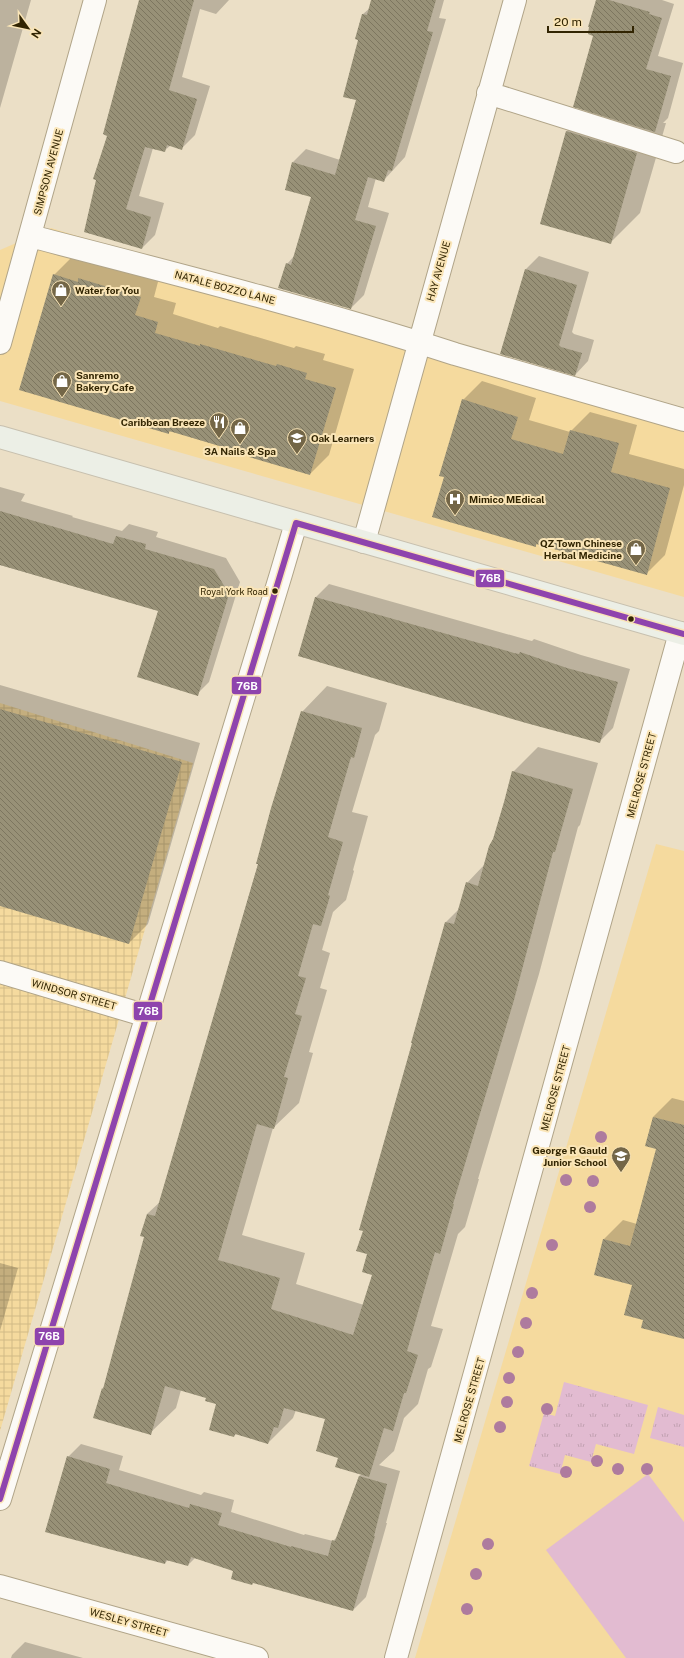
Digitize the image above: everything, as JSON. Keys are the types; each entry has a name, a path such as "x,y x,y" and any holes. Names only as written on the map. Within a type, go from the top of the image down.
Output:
{"main road":[{"path":"0,437 682,633"}],"street":[{"name":"SIMPSON AVENUE","path":"0,343 96,0"},
{"name":"HAY AVENUE","path":"364,542 515,0"},
{"path":"488,93 676,152"},
{"name":"NATALE BOZZO LANE","path":"30,236 241,290 684,420"},
{"path":"0,1499 282,574 296,523"},
{"name":"MELROSE STREET","path":"396,1658 682,633"},
{"name":"WINDSOR STREET","path":"0,972 147,1016"},
{"name":"WESLEY STREET","path":"0,1586 257,1658"}],"shaded area":[{"path":"51,228 684,421 684,597 0,401 0,250"},
{"path":"0,703 193,763 0,1431"},
{"name":"George R Gauld Junior School","path":"656,844 684,851 684,1658 415,1658"}],"green space":[{"path":"564,1382 648,1405 634,1454 596,1444 591,1462 565,1455 560,1474 529,1466 544,1413 555,1416"},
{"path":"658,1407 684,1415 684,1447 650,1438"},
{"path":"648,1474 684,1522 684,1658 626,1658 546,1550"}],"building":[{"path":"139,0 194,0 169,90 197,99 182,150 167,145 165,152 145,147 126,209 151,217 142,249 84,232 96,180 93,179 107,136 103,134"},
{"path":"371,0 436,0 427,31 433,32 392,171 388,170 384,182 368,177 355,220 376,226 351,309 278,288 286,263 291,265 311,197 285,190 292,162 335,175 356,100 343,97 358,40 355,39 362,14 367,15"},
{"path":"596,0 609,0 650,12 649,14 662,18 646,69 671,76 655,132 573,107 593,36 588,34 588,27"},
{"path":"566,131 637,153 611,244 540,224"},
{"path":"525,269 577,285 559,345 561,347 582,353 575,376 500,354"},
{"path":"53,274 78,282 78,278 141,297 135,315 158,322 155,333 307,373 305,379 336,388 310,475 249,457 250,455 169,431 169,434 19,390"},
{"path":"462,399 518,417 511,439 563,454 570,430 619,443 611,472 670,488 647,575 536,544 536,547 432,517 444,477 439,476"},
{"path":"0,511 113,544 116,536 146,544 145,549 214,569 229,594 198,696 137,677 158,611 0,565"},
{"path":"315,597 514,653 519,654 520,652 567,668 618,682 600,743 526,723 298,656"},
{"path":"0,709 182,762 129,944 0,906"},
{"path":"301,711 362,728 354,758 351,757 328,837 343,842 328,895 330,896 321,926 313,924 298,976 306,978 295,1014 302,1016 284,1077 288,1078 274,1129 257,1124 218,1260 280,1278 271,1309 353,1335 372,1275 362,1272 367,1254 356,1251 363,1231 359,1230 445,922 454,924 466,882 478,886 512,771 573,789 555,852 553,852 514,1000 453,1204 440,1254 435,1252 407,1351 418,1355 406,1393 404,1393 393,1431 384,1428 369,1477 335,1467 338,1458 316,1451 325,1419 284,1408 278,1428 274,1427 268,1444 235,1434 234,1437 209,1430 216,1404 205,1401 206,1398 165,1386 151,1435 93,1418 102,1388 103,1389 144,1237 140,1236 147,1214 155,1216 258,864 256,864 271,808"},
{"path":"653,1117 684,1125 684,1339 641,1328 643,1320 624,1315 632,1285 594,1275 603,1239 630,1246 656,1149 645,1146"},
{"path":"67,1456 110,1469 106,1483 189,1508 190,1504 222,1513 218,1525 291,1547 328,1556 332,1540 335,1541 359,1476 387,1484 375,1536 353,1611 253,1583 252,1585 231,1579 233,1571 191,1557 188,1566 166,1560 165,1564 45,1532"}],"transit line":[{"name":"76B","path":"296,523 684,634"},
{"name":"76B","path":"0,1499 296,523"}],"place":[{"name":"Water for You","path":"61,307"},
{"name":"Sanremo Bakery Cafe","path":"62,398"},
{"name":"Caribbean Breeze","path":"219,439"},
{"name":"3A Nails & Spa","path":"240,445"},
{"name":"Oak Learners","path":"297,455"},
{"name":"Mimico MEdical","path":"455,516"},
{"name":"QZ Town Chinese Herbal Medicine","path":"636,566"},
{"name":"Royal York Road","path":"275,591"},
{"name":"George R Gauld Junior School","path":"621,1173"}]}
